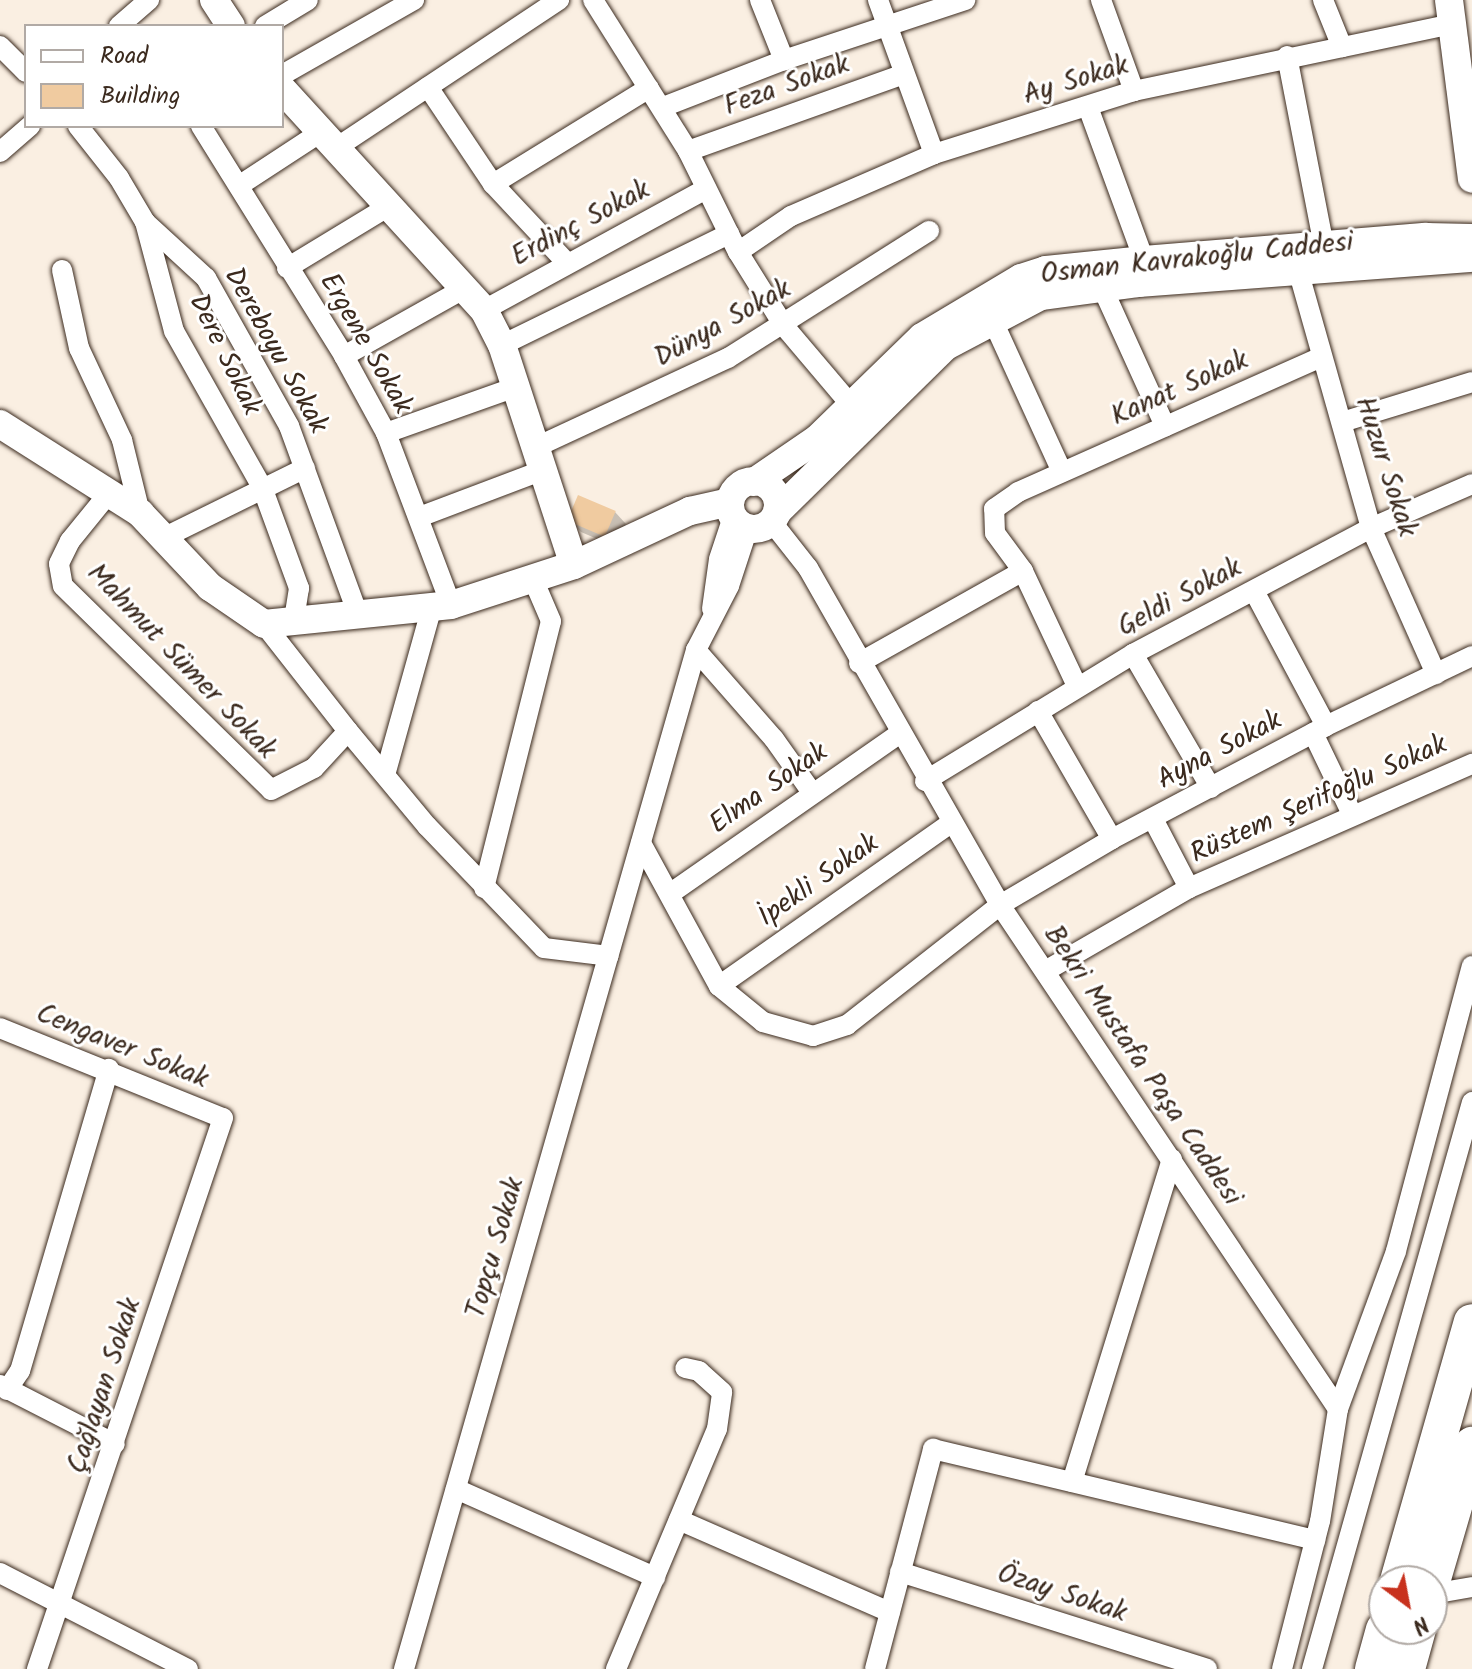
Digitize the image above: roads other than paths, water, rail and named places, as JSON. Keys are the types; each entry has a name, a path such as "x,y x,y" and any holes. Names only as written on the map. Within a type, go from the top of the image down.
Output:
{"highway":[{"path":"1403,1565 1472,1322"},
{"path":"1437,1565 1472,1445"},
{"path":"1373,1669 1380,1645"},
{"path":"1407,1669 1414,1645"}],"street":[{"path":"121,24 149,0"},
{"path":"268,24 308,0"},
{"path":"284,74 414,0"},
{"path":"240,185 428,87 559,0"},
{"path":"593,0 663,107 734,243 784,326 851,405"},
{"path":"760,0 784,60"},
{"path":"878,0 934,154"},
{"path":"663,107 784,60 965,0"},
{"path":"1101,0 1134,91"},
{"path":"1323,0 1342,47"},
{"path":"1467,0 1458,21 1472,179"},
{"name":"Ay Sokak","path":"502,345 934,154 1134,91 1458,21"},
{"path":"0,46 24,70"},
{"path":"1287,56 1324,246"},
{"name":"Feza Sokak","path":"688,151 904,74"},
{"path":"428,87 493,184 566,262"},
{"path":"493,184 649,88"},
{"path":"284,91 467,287 484,310 502,345 537,460 574,565"},
{"path":"1088,107 1144,260"},
{"path":"0,152 28,128"},
{"name":"Dere Sokak","path":"79,128 145,222 174,331 262,487 299,588 294,619"},
{"name":"Ergene Sokak","path":"202,128 344,356 386,433 419,517 442,606"},
{"name":"Erdinç Sokak","path":"484,310 566,262 706,189"},
{"path":"287,268 389,206"},
{"name":"Dereboyu Sokak","path":"145,222 206,278 289,426 359,617"},
{"name":"Dünya Sokak","path":"419,517 537,460 728,358 784,326 929,231"},
{"name":"Osman Kavrakoğlu Caddesi","path":"752,516 737,488 779,469 922,337 1021,278 1046,270 1144,260 1426,237 1472,238"},
{"name":"Osman Kavrakoğlu Caddesi","path":"264,624 294,619 359,617 442,606 574,565 690,511 752,516 913,373 992,319 1041,296 1102,287 1472,258"},
{"path":"62,270 79,348 122,440 140,513"},
{"name":"Huzur Sokak","path":"1298,270 1319,358 1342,422 1371,528 1436,674"},
{"path":"344,356 467,287"},
{"path":"1102,287 1165,426"},
{"path":"992,319 1062,472"},
{"name":"Kanat Sokak","path":"1023,571 995,533 994,509 1062,472 1319,358"},
{"path":"1342,422 1472,382"},
{"path":"386,433 516,387"},
{"path":"0,424 140,513 210,587 264,624 385,775 484,888 544,948 609,956"},
{"path":"165,537 305,468"},
{"path":"752,516 772,490 754,482"},
{"name":"Geldi Sokak","path":"925,781 1133,654 1371,528 1472,484"},
{"name":"Mahmut Sümer Sokak","path":"109,493 70,541 59,564 63,586 79,606 271,790 314,768 348,731"},
{"name":"Topçu Sokak","path":"404,1669 696,650 712,613 712,590 752,516"},
{"name":"Bekri Mustafa Paşa Caddesi","path":"752,516 808,568 925,781 1000,905 1047,970 1338,1409"},
{"path":"859,663 1023,571 1077,686"},
{"path":"484,888 551,621 533,579"},
{"path":"1254,591 1319,729 1352,814"},
{"path":"385,775 442,606"},
{"path":"696,650 774,739 811,791"},
{"path":"1133,654 1211,788"},
{"name":"Ayna Sokak","path":"719,986 763,1022 813,1036 847,1025 1000,905 1112,839 1319,729 1472,656"},
{"path":"1038,711 1112,839"},
{"name":"Elma Sokak","path":"671,893 811,791 900,733"},
{"name":"Rüstem Şerifoğlu Sokak","path":"1047,970 1189,888 1472,764"},
{"name":"Rüstem Şerifoğlu Sokak","path":"1153,819 1189,888"},
{"name":"İpekli Sokak","path":"719,986 952,822"},
{"path":"641,843 719,986"},
{"path":"1282,1669 1315,1540 1338,1409 1396,1251 1472,966"},
{"name":"Cengaver Sokak","path":"1,1030 109,1069 223,1118"},
{"path":"109,1069 20,1371 4,1387 115,1444"},
{"path":"1312,1669 1472,1102"},
{"name":"Çağlayan Sokak","path":"37,1669 63,1605 223,1118"},
{"path":"1072,1482 1172,1159"},
{"path":"616,1669 717,1429 722,1392 699,1371 685,1368"},
{"path":"875,1669 933,1449 1315,1540"},
{"path":"456,1489 655,1577"},
{"path":"679,1520 890,1612"},
{"name":"Özay Sokak","path":"900,1572 1207,1669"},
{"path":"0,1573 188,1669"},
{"path":"1448,1591 1472,1587"}]}
